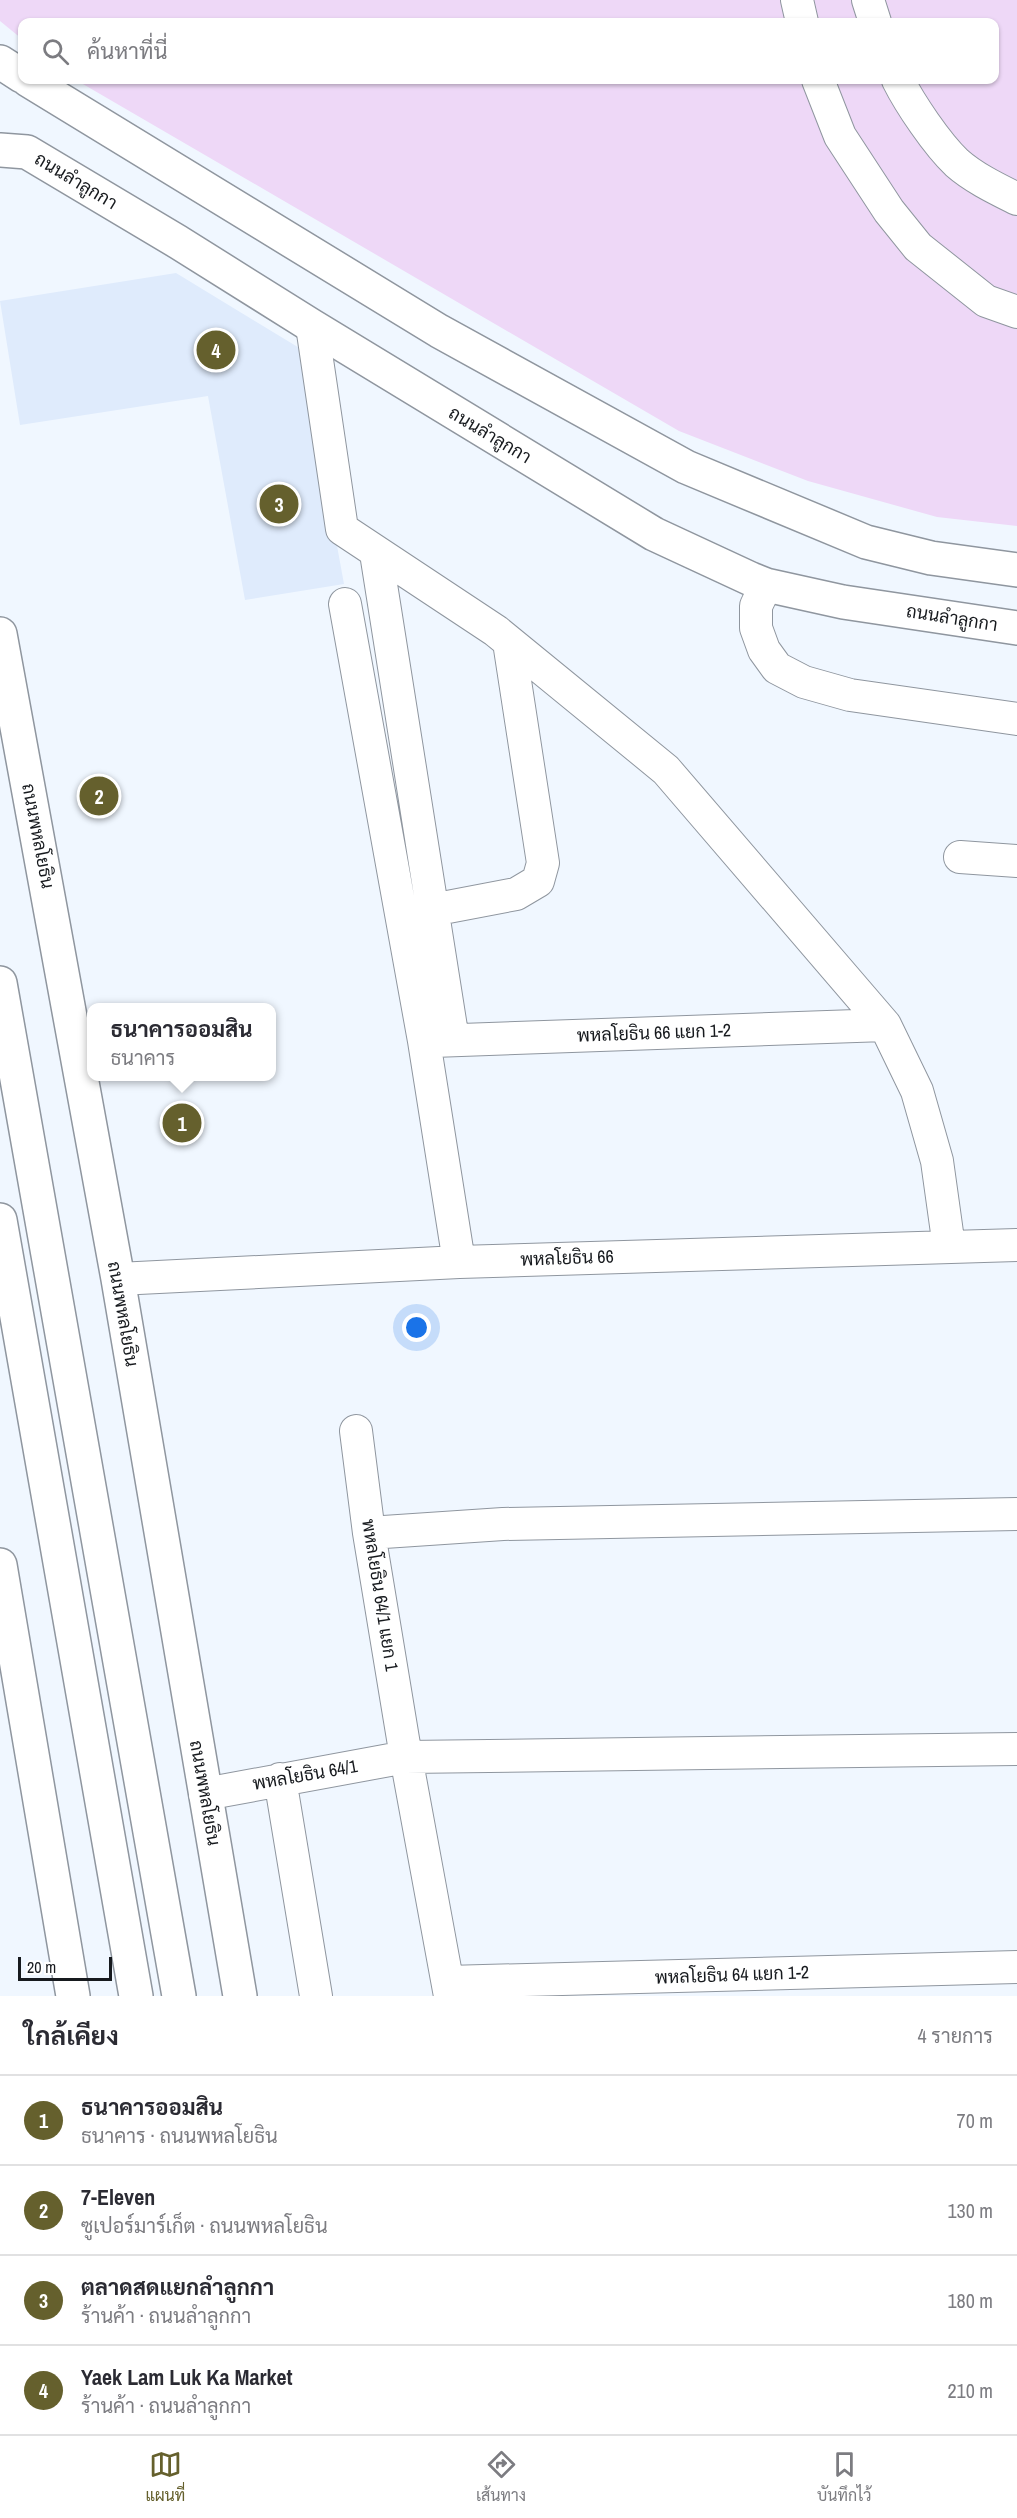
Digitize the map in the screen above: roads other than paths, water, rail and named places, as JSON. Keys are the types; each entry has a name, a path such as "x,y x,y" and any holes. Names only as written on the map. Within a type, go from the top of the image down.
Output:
{"main road":[{"path":"0,62 18,73"},
{"path":"35,84 439,331 686,467 866,542 931,558 1017,570"},
{"name":"ถนนลำลูกกา","path":"0,150 27,152 654,534 766,585 843,602 1017,628"},
{"name":"ถนนพหลโยธิน","path":"0,634 118,1279 240,1996"},
{"path":"0,983 179,1996"},
{"path":"0,1220 136,1996"},
{"path":"1,1581 73,1996"},
{"path":"224,1903 228,1996"},
{"path":"60,1918 82,1996"}],"street":[{"path":"797,0 801,18"},
{"path":"868,0 874,18"},
{"path":"820,84 840,136 889,211 918,248 986,301 1017,312"},
{"path":"900,84 910,103 957,162 991,186 1017,199"},
{"path":"312,326 342,529 376,553 437,590 509,642 666,770 885,1026 917,1091 937,1161 949,1247"},
{"path":"376,553 432,910 438,1041 459,1262"},
{"path":"766,585 756,606 756,628 764,650 777,668 804,682 850,695 1017,719"},
{"path":"345,604 438,1041"},
{"path":"432,910 516,894 538,881 543,863 509,642"},
{"path":"960,857 1017,861"},
{"name":"พหลโยธิน 66 แยก 1-2","path":"438,1041 885,1026"},
{"name":"พหลโยธิน 66","path":"118,1279 459,1262 1017,1245"},
{"name":"พหลโยธิน 64/1 แยก 1","path":"356,1431 369,1533 406,1757 449,1989"},
{"path":"369,1533 503,1524 1017,1514"},
{"name":"พหลโยธิน 64/1","path":"205,1794 406,1757 1017,1749"},
{"path":"280,1779 316,1996"},
{"name":"พหลโยธิน 64 แยก 1-2","path":"449,1989 1017,1967"}],"place":[{"name":"Yaek Lam Luk Ka Market","path":"216,350"},
{"name":"ตลาดสดแยกลำลูกกา","path":"279,504"},
{"name":"7-Eleven","path":"99,796"},
{"name":"ธนาคารออมสิน","path":"182,1123"}]}
